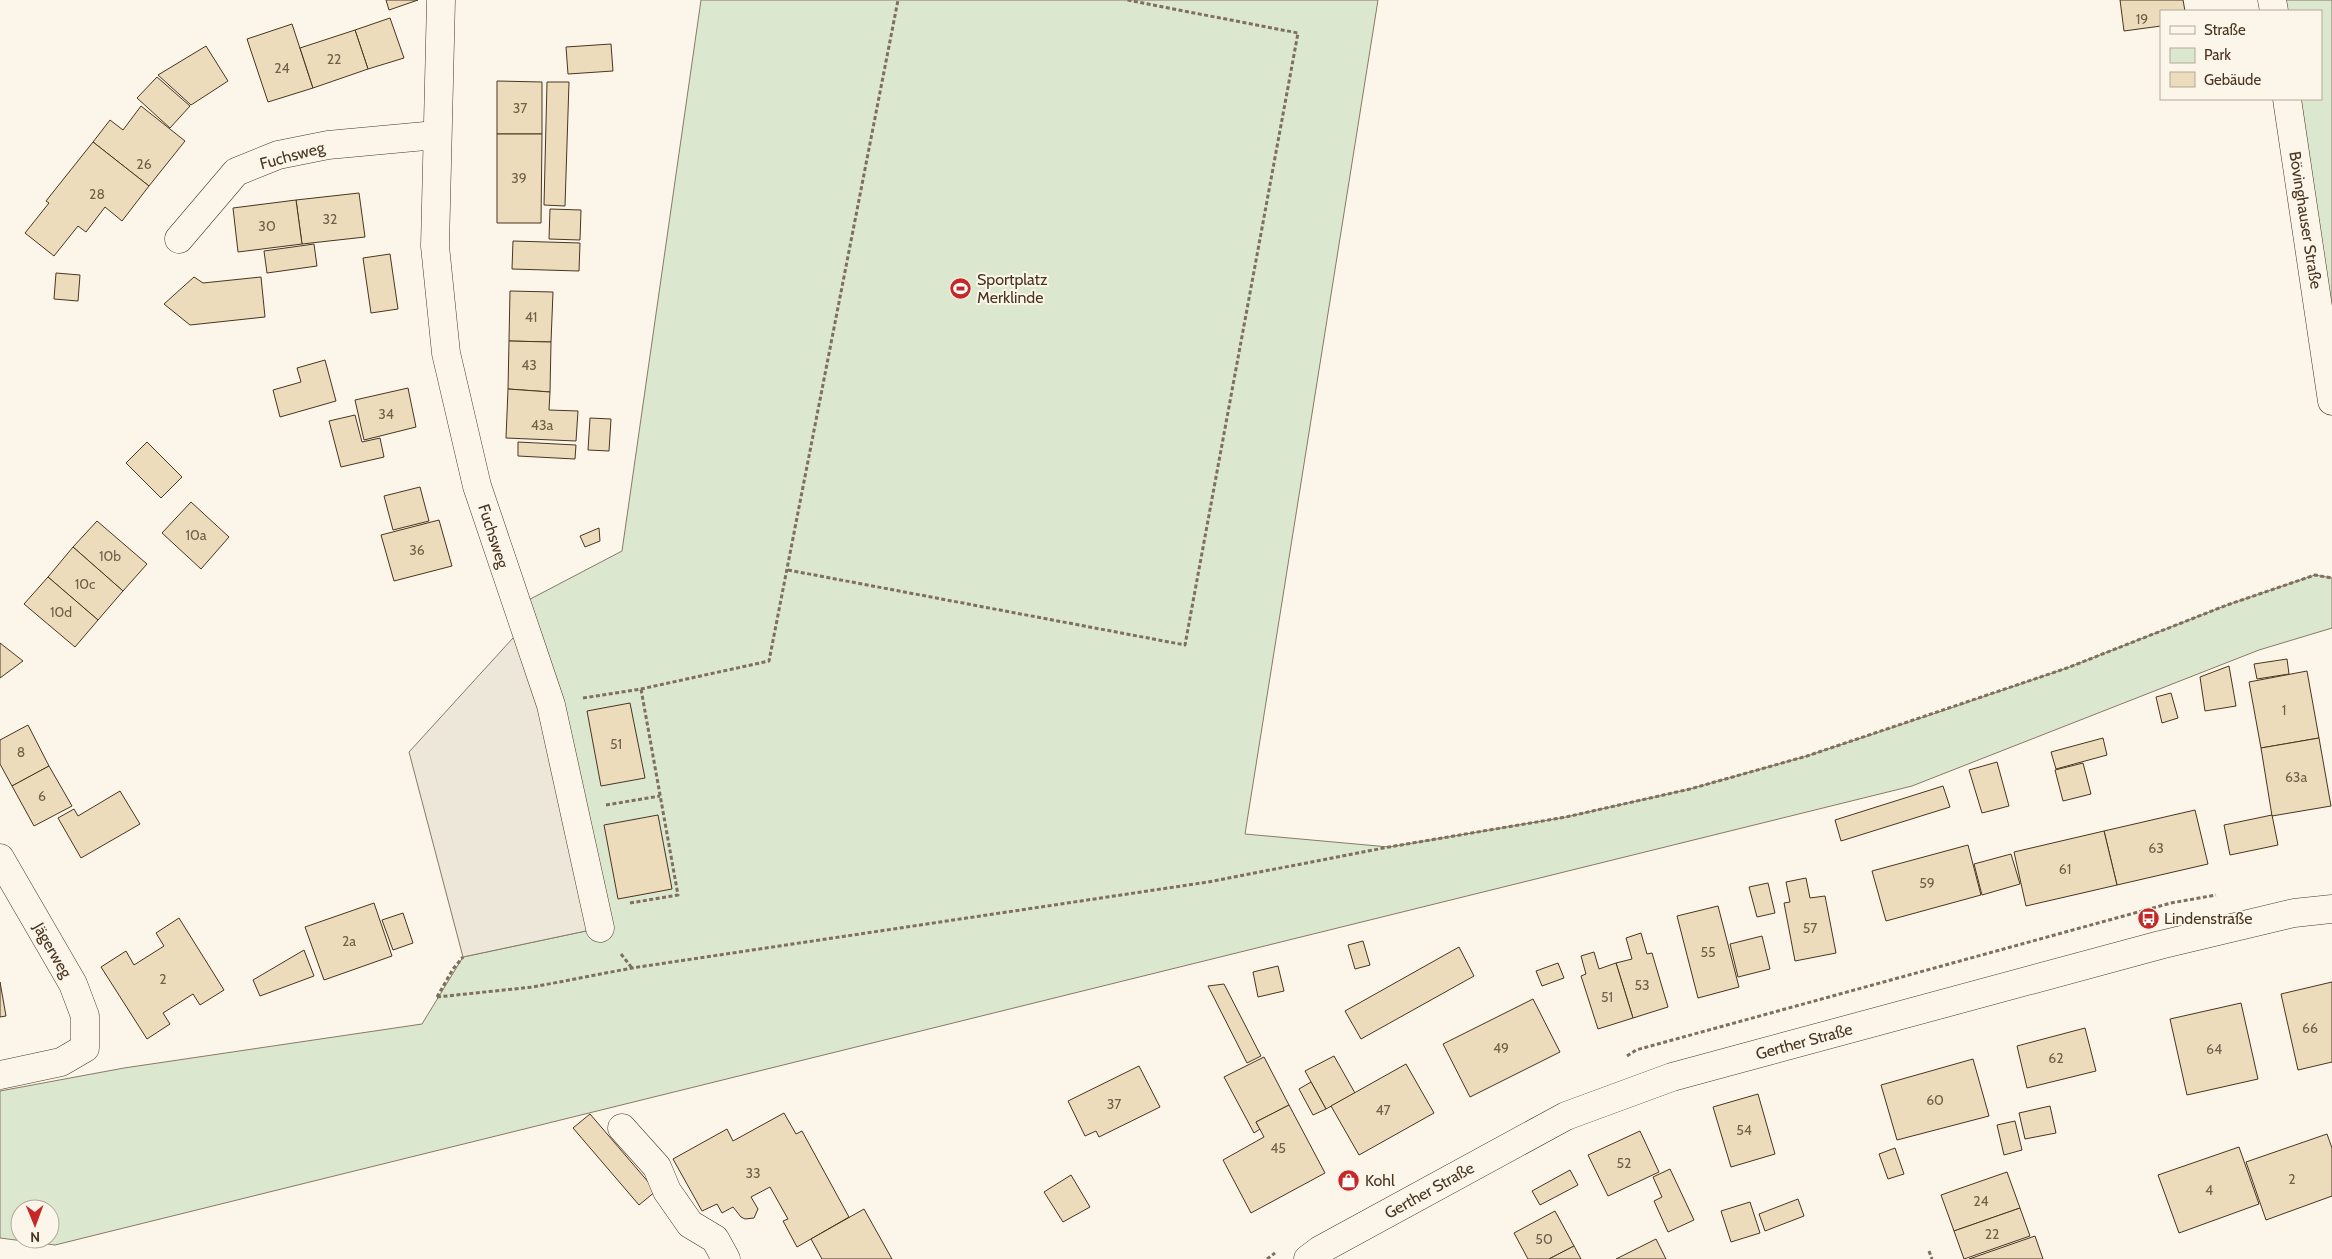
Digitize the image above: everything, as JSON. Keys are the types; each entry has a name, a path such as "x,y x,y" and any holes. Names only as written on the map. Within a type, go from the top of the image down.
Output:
{"street":[{"name":"Fuchsweg","path":"441,0 436,135 435,246 446,353 477,486 550,704 600,928"},
{"name":"Bövinghauser Straße","path":"2287,100 2332,401"},
{"name":"Fuchsweg","path":"179,239 236,172 244,168 278,155 328,145 436,135"},
{"name":"Jägerweg","path":"0,858 73,984 85,1016 85,1048 61,1062 0,1075"},
{"name":"Gerther Straße","path":"1308,1259 1320,1250 1566,1116 1672,1077 2160,945 2294,913 2332,909"},
{"path":"622,1128 657,1167 667,1191 690,1224 715,1239 726,1259"}],"path":[{"path":"550,704 641,689 769,661 898,0"},
{"path":"788,570 1185,646 1298,33 1127,0"},
{"path":"463,957 453,969 437,998 533,987 632,968 1208,882 1389,847 1566,817 1690,789 1807,756 2067,668 2227,605 2315,575 2332,578"},
{"path":"630,903 678,895 641,689"},
{"path":"601,806 660,796"},
{"path":"1929,1251 1932,1259"}],"green space":[{"name":"Sportplatz Merklinde","path":"701,0 1378,0 1245,834 1389,847 1566,817 1690,789 1807,756 1945,710 2067,668 2227,605 2315,575 2332,578 2332,628 2259,650 1912,786 60,1244 60,1199 10,1199 10,1239 0,1238 0,1091 124,1068 422,1024 463,957 600,928 517,606 622,551"},
{"path":"2272,0 2332,0 2332,310 2287,100 2322,100 2322,10 2274,10"}],"shaded area":[{"path":"523,627 600,928 463,957 409,752"}],"building":[{"path":"386,0 418,0 389,10"},
{"path":"2120,0 2183,0 2185,10 2160,10 2160,26 2124,31"},
{"path":"390,18 404,58 368,69 355,30"},
{"path":"292,24 313,88 268,102 247,39"},
{"path":"355,30 368,69 313,88 300,48"},
{"path":"611,44 613,71 568,74 566,47"},
{"path":"206,46 228,81 191,105 158,75"},
{"path":"157,77 190,106 170,128 137,98"},
{"path":"497,81 542,82 542,134 497,134"},
{"path":"547,82 569,82 565,206 544,205"},
{"path":"141,106 185,141 149,186 93,142 110,120 123,130"},
{"path":"497,134 542,134 541,223 497,223"},
{"path":"93,142 149,186 122,221 105,207 86,232 78,226 54,256 25,233 49,203 46,201"},
{"path":"359,193 365,237 302,244 296,200"},
{"path":"296,200 302,244 238,252 233,208"},
{"path":"550,209 581,210 580,240 549,239"},
{"path":"513,241 580,243 579,271 512,269"},
{"path":"314,244 317,266 267,273 264,251"},
{"path":"390,254 398,309 371,313 363,258"},
{"path":"56,273 80,275 78,301 54,299"},
{"path":"194,277 203,283 261,277 265,317 190,325 164,304"},
{"path":"510,291 553,292 551,342 509,341"},
{"path":"509,341 551,342 550,392 508,389"},
{"path":"325,360 336,401 280,417 273,390 301,382 297,368"},
{"path":"408,388 416,427 364,440 355,400"},
{"path":"508,389 550,392 549,410 578,411 576,441 506,438"},
{"path":"355,415 362,442 380,438 384,457 341,467 329,421"},
{"path":"590,418 611,419 609,451 588,450"},
{"path":"147,442 182,477 161,498 126,463"},
{"path":"518,442 576,445 575,459 518,456"},
{"path":"420,487 429,521 393,530 384,496"},
{"path":"191,502 229,537 201,569 162,533"},
{"path":"439,520 452,566 394,581 381,535"},
{"path":"97,521 147,564 123,591 73,547"},
{"path":"599,528 600,541 585,547 580,536"},
{"path":"73,547 123,591 98,620 48,577"},
{"path":"48,577 98,620 75,647 24,604"},
{"path":"0,643 23,661 0,678"},
{"path":"2287,659 2289,674 2257,679 2254,664"},
{"path":"2229,666 2236,706 2205,711 2200,677"},
{"path":"2307,671 2319,738 2261,748 2249,682"},
{"path":"2171,693 2178,718 2162,723 2156,697"},
{"path":"630,703 645,778 601,786 587,711"},
{"path":"28,725 49,766 12,786 0,764 0,740"},
{"path":"2103,738 2107,755 2056,769 2051,752"},
{"path":"2319,738 2331,806 2272,816 2261,748"},
{"path":"1997,762 2009,806 1982,813 1969,770"},
{"path":"2083,763 2091,794 2063,801 2055,770"},
{"path":"49,766 72,806 34,826 12,786"},
{"path":"1943,786 1950,807 1841,841 1835,820"},
{"path":"120,791 140,824 81,858 58,818 74,809 78,816"},
{"path":"2195,810 2208,864 2117,885 2104,831"},
{"path":"658,815 672,889 618,899 604,825"},
{"path":"2272,815 2278,845 2230,855 2224,825"},
{"path":"2104,831 2117,885 2026,906 2014,852"},
{"path":"1968,845 1981,895 1886,921 1872,871"},
{"path":"2011,854 2020,884 1982,895 1974,864"},
{"path":"1806,878 1810,898 1825,896 1836,953 1795,961 1784,903 1790,902 1786,882"},
{"path":"1768,883 1775,913 1757,917 1749,887"},
{"path":"374,903 392,956 324,980 305,927"},
{"path":"1718,906 1739,987 1698,998 1677,916"},
{"path":"403,913 413,943 393,950 382,920"},
{"path":"179,918 224,990 200,1005 193,994 163,1013 170,1024 147,1039 101,967 126,951 134,965 164,946 156,933"},
{"path":"1641,933 1647,954 1652,953 1668,1007 1633,1018 1616,963 1632,959 1626,938"},
{"path":"1762,936 1770,969 1738,977 1730,944"},
{"path":"1363,941 1370,965 1355,969 1348,945"},
{"path":"1459,947 1474,976 1361,1039 1345,1011"},
{"path":"304,950 314,976 260,996 253,980"},
{"path":"1594,952 1599,969 1616,963 1633,1018 1598,1029 1581,976 1586,974 1581,956"},
{"path":"1558,963 1564,978 1542,986 1536,971"},
{"path":"1278,966 1284,991 1258,997 1253,972"},
{"path":"0,982 6,1016 0,1017"},
{"path":"2332,982 2332,1062 2298,1070 2281,994"},
{"path":"1224,984 1261,1056 1247,1063 1208,986"},
{"path":"1533,999 1560,1052 1470,1097 1443,1044"},
{"path":"2241,1003 2258,1079 2187,1095 2170,1019"},
{"path":"2085,1028 2096,1071 2027,1088 2017,1046"},
{"path":"1334,1056 1355,1093 1326,1109 1305,1071"},
{"path":"1264,1057 1289,1105 1256,1122 1260,1129 1254,1133 1224,1077"},
{"path":"1973,1059 1989,1116 1897,1140 1881,1085"},
{"path":"1406,1064 1434,1113 1359,1155 1331,1106"},
{"path":"1139,1066 1160,1107 1099,1137 1096,1131 1085,1136 1068,1101"},
{"path":"1311,1082 1326,1109 1313,1115 1299,1089"},
{"path":"1758,1094 1775,1154 1731,1167 1713,1107"},
{"path":"1289,1105 1325,1173 1251,1213 1223,1160 1264,1137 1256,1122"},
{"path":"2050,1106 2056,1133 2025,1139 2019,1113"},
{"path":"784,1113 796,1134 802,1131 849,1217 797,1247 783,1221 788,1219 770,1187 751,1197 758,1209 754,1218 745,1219 741,1217 733,1207 722,1213 717,1204 702,1211 673,1159 727,1129 733,1141"},
{"path":"590,1114 656,1191 639,1205 573,1128"},
{"path":"2015,1121 2022,1150 2004,1155 1997,1125"},
{"path":"1640,1131 1659,1172 1608,1196 1588,1155"},
{"path":"2327,1134 2332,1148 2332,1196 2266,1220 2246,1162"},
{"path":"2239,1147 2259,1204 2179,1233 2158,1175"},
{"path":"1895,1148 1904,1174 1888,1179 1879,1154"},
{"path":"1670,1169 1694,1220 1668,1232 1654,1201 1662,1197 1653,1177"},
{"path":"1570,1170 1578,1185 1540,1205 1532,1191"},
{"path":"2007,1172 2020,1208 1954,1231 1941,1195"},
{"path":"1071,1175 1090,1207 1063,1222 1044,1192"},
{"path":"1798,1199 1804,1216 1765,1231 1759,1214"},
{"path":"1750,1202 1760,1233 1731,1242 1721,1211"},
{"path":"2020,1208 2030,1236 1964,1259 1954,1231"},
{"path":"864,1209 892,1259 822,1259 811,1239"},
{"path":"1555,1211 1574,1246 1549,1259 1528,1259 1514,1233"},
{"path":"2035,1236 2043,1259 1969,1259"},
{"path":"1656,1239 1666,1259 1616,1259"},
{"path":"1574,1246 1581,1259 1549,1259"}],"place":[{"name":"Sportplatz Merklinde","path":"961,288"},
{"name":"Lindenstraße","path":"2148,918"},
{"name":"Kohl","path":"1349,1180"}]}
